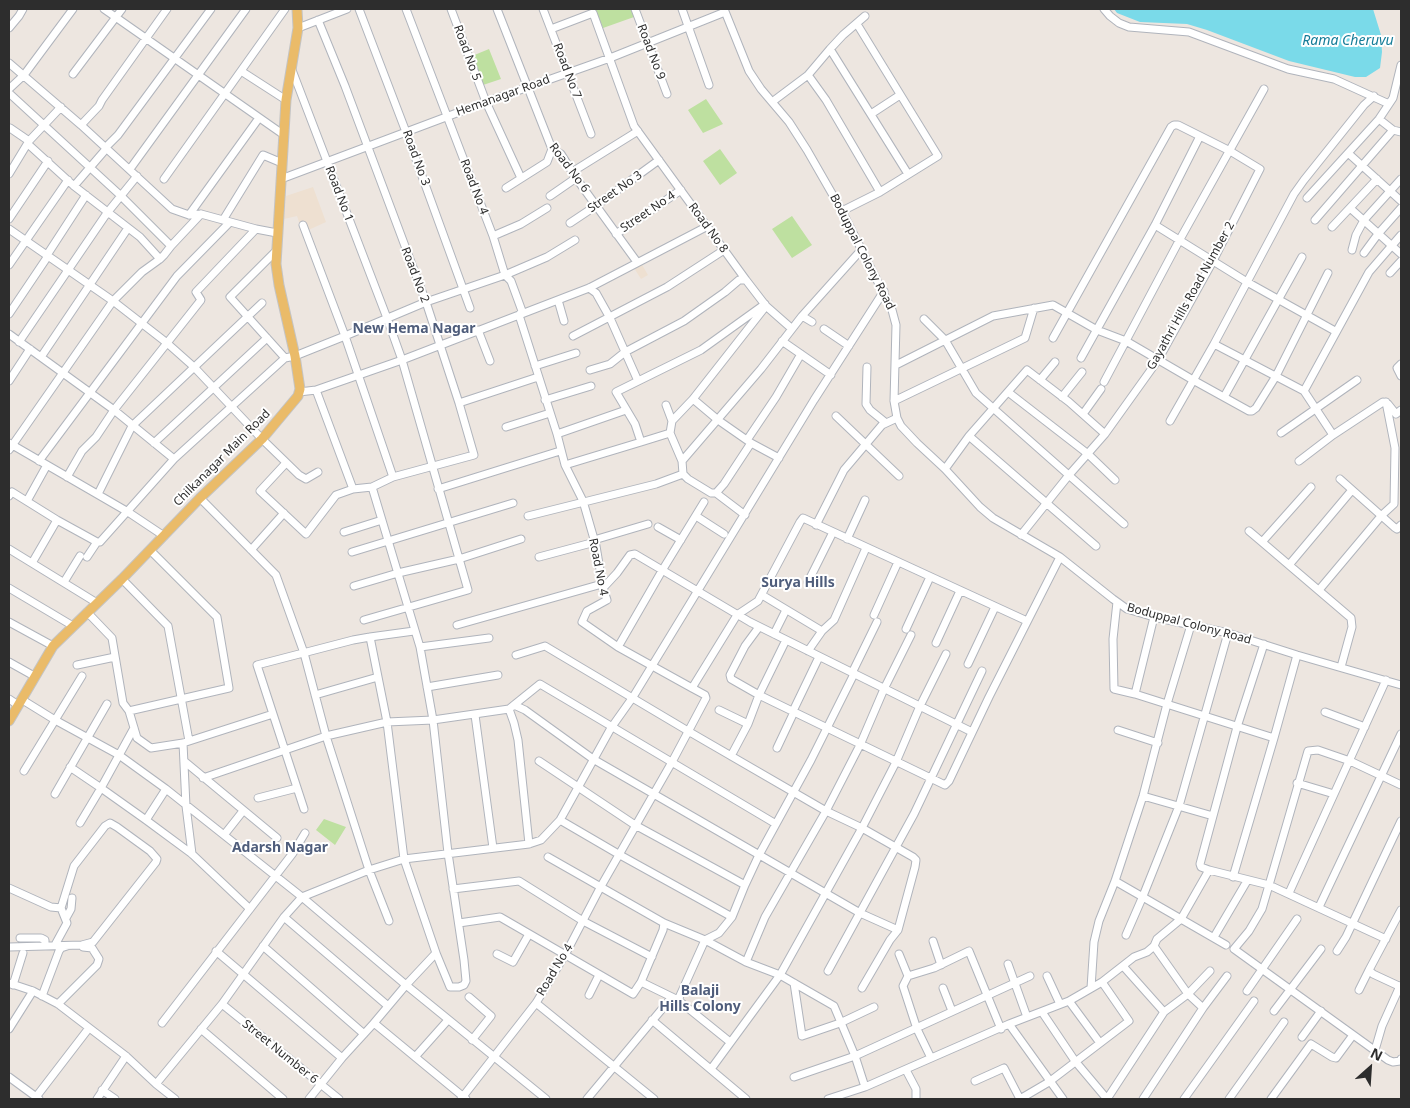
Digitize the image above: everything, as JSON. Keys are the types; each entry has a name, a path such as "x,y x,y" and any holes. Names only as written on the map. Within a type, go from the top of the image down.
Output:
{"main road":[{"path":"297,9 298,28 286,100 277,250 279,284 295,356 299,392"},
{"name":"Chilkanagar Main Road","path":"9,720 53,646 122,579 200,498 262,439 296,400 299,392"}],"street":[{"path":"9,28 23,9"},
{"path":"9,89 24,75 72,9"},
{"path":"104,9 284,135"},
{"path":"73,74 122,9"},
{"path":"81,125 99,106 167,9"},
{"path":"74,186 118,135 211,9"},
{"path":"130,169 246,9"},
{"path":"164,179 285,9"},
{"path":"298,28 347,9"},
{"name":"Road No 3","path":"359,9 470,308"},
{"name":"Road No 4","path":"406,9 493,236 506,275 522,311 519,315 560,451 583,501 594,541 606,600 586,611 582,622 618,647 705,695 706,698 600,888 565,955 536,1003 464,1098"},
{"name":"Road No 5","path":"451,9 486,102 521,178"},
{"name":"Road No 6","path":"498,9 552,149 561,154 637,262"},
{"name":"Road No 7","path":"544,9 591,134"},
{"name":"Road No 9","path":"635,9 667,94"},
{"path":"682,9 709,85"},
{"path":"1104,9 1119,23 1129,27 1189,32 1288,69 1334,79 1374,96 1401,102"},
{"name":"Hemanagar Road","path":"281,179 567,72 610,58 725,10"},
{"name":"Boduppal Colony Road","path":"725,10 749,71 789,122 807,150 884,291 896,325 894,401 897,418 901,426 980,507 993,518 1060,557 1126,609 1228,633 1401,685"},
{"name":"Road No 8","path":"551,29 593,13 634,126 746,280 766,305 791,328"},
{"path":"772,102 808,75 830,49 865,16"},
{"name":"Road No 2","path":"284,513 306,534 336,495 353,489 372,488 393,477 432,468 474,455 426,302 345,86 318,20"},
{"path":"842,211 880,192 938,156 856,24"},
{"path":"830,49 908,174"},
{"path":"9,63 61,107 172,209 189,215 201,214 278,233"},
{"path":"1308,198 1378,119 1391,101 1401,65"},
{"name":"Road No 1","path":"292,70 402,360 468,590 408,608"},
{"path":"241,71 286,100"},
{"path":"808,75 826,100 880,192"},
{"path":"1083,414 1103,386 1179,240 1264,89"},
{"path":"9,93 171,246"},
{"path":"871,114 900,95"},
{"path":"1170,421 1214,344 1294,194 1364,105 1374,96"},
{"path":"9,174 28,142 61,107"},
{"path":"189,215 259,118"},
{"path":"1378,119 1393,130 1401,132"},
{"path":"1053,338 1172,127 1178,125 1230,151"},
{"path":"9,129 28,142 74,186 140,238 160,258"},
{"path":"1315,220 1393,130"},
{"path":"550,196 574,175 638,131"},
{"path":"1081,358 1155,225 1200,136"},
{"path":"506,188 547,162 552,149"},
{"name":"Gayathri Hills Road Number 2","path":"1021,535 1105,434 1158,360 1213,261 1260,169 1230,151"},
{"path":"1348,153 1401,201"},
{"path":"39,461 177,276 227,221 263,155 282,163"},
{"name":"Street No 3","path":"570,223 597,206 659,160"},
{"path":"9,219 48,161"},
{"path":"19,342 107,213 137,176"},
{"path":"1332,227 1377,179"},
{"path":"1352,250 1356,235 1364,220 1401,179"},
{"path":"9,265 68,180"},
{"name":"Street No 4","path":"616,234 681,190"},
{"path":"9,314 86,195"},
{"path":"493,236 521,224 547,208"},
{"path":"1350,208 1401,254"},
{"path":"1364,253 1401,208"},
{"path":"164,536 98,494 10,446 112,302 142,272 164,255 201,214"},
{"path":"303,225 345,336 393,477"},
{"path":"1155,225 1247,282 1335,331"},
{"path":"299,392 316,390 358,376 589,288 706,227"},
{"path":"41,357 128,228"},
{"path":"9,229 167,342 194,367 299,475 306,479 318,472"},
{"path":"67,478 82,451 96,437 114,410 201,300 196,292 256,229"},
{"path":"1304,391 1335,331 1369,272 1401,235"},
{"path":"64,582 84,556 128,512 174,459 285,358 295,356 426,302 506,275 548,257 575,240"},
{"path":"682,461 761,370 791,328 862,249"},
{"path":"277,250 230,297 285,358"},
{"path":"573,336 667,287 724,250"},
{"path":"1224,397 1302,257"},
{"path":"1390,273 1401,261"},
{"path":"896,365 994,316 1053,305 1097,330 1126,341 1252,412 1276,376 1328,273"},
{"path":"590,370 610,364 625,352 684,321 739,280 746,280"},
{"path":"589,288 596,293 610,318 638,381"},
{"path":"156,1084 222,1004 284,917 302,897 369,870 404,860 529,844 541,840 560,820 611,728 633,697 884,291"},
{"path":"558,300 564,321"},
{"path":"98,494 132,426 262,303"},
{"path":"641,442 635,424 616,392 701,350 766,305"},
{"path":"672,421 693,398 766,305"},
{"path":"894,401 1025,338 1034,308"},
{"path":"802,316 812,322"},
{"path":"924,319 945,340 976,393 1124,524"},
{"path":"478,330 490,361"},
{"path":"824,330 850,346"},
{"path":"9,334 114,410 174,459"},
{"path":"154,443 267,338"},
{"path":"782,341 831,375"},
{"path":"1214,344 1304,391 1332,435"},
{"path":"9,380 30,349"},
{"path":"535,366 576,353"},
{"path":"716,493 724,484 801,354"},
{"path":"1040,380 1055,362"},
{"path":"1401,364 1397,368 1401,376"},
{"path":"867,368 866,404 870,410 886,423"},
{"path":"944,469 969,436 1027,370 1062,396 1105,434"},
{"path":"1062,396 1082,372"},
{"path":"459,403 538,377"},
{"path":"1281,433 1357,380"},
{"path":"545,400 591,386"},
{"path":"316,390 353,489"},
{"path":"1008,392 1088,454 1115,480"},
{"path":"693,398 718,420 779,458"},
{"path":"1386,402 1396,414 1401,410"},
{"path":"1299,461 1332,435 1386,402"},
{"path":"1319,590 1382,515 1394,504 1395,448 1386,402"},
{"path":"666,405 672,421 670,433 682,461 683,474 711,493 716,493 745,515"},
{"path":"556,434 626,410"},
{"path":"506,427 550,413"},
{"path":"836,416 899,476"},
{"path":"816,524 844,470 882,425 897,418"},
{"path":"565,465 670,433"},
{"path":"969,436 1096,546"},
{"path":"438,489 560,451"},
{"path":"251,550 284,513 260,491 286,463"},
{"path":"27,501 47,465"},
{"path":"528,516 656,484 683,474"},
{"path":"1340,479 1397,529 1401,525"},
{"path":"1262,542 1312,487"},
{"path":"370,637 387,722 404,860 436,953 450,987 455,988 464,985 466,981 448,853 434,720 420,647 372,488"},
{"path":"1289,565 1352,490"},
{"path":"9,496 12,492 57,520 98,542"},
{"path":"200,498 276,575 304,653 326,736 369,870 389,921"},
{"path":"847,539 865,500"},
{"path":"618,647 704,502"},
{"path":"352,552 513,503"},
{"path":"696,516 724,534"},
{"path":"692,688 737,615 758,601 762,595 801,519 805,518 866,548 1027,621"},
{"path":"32,563 57,520"},
{"path":"344,532 382,520"},
{"path":"539,557 648,524"},
{"path":"658,527 681,540"},
{"path":"1250,531 1347,614 1353,622 1341,667"},
{"path":"808,582 833,532"},
{"path":"354,586 398,573 458,559 521,539"},
{"path":"808,651 822,631 834,620 866,548"},
{"path":"9,549 97,603"},
{"path":"129,711 229,688 217,616 150,550"},
{"path":"457,625 602,586 617,573 630,555 635,554 759,627 972,732"},
{"path":"759,627 744,646 730,678 759,695 944,785 949,781 1060,557"},
{"path":"587,1099 652,1020 675,998 705,940 719,933 732,917 744,884 795,792 853,673 898,562"},
{"path":"746,962 765,917 826,811 860,745 930,576"},
{"path":"122,579 168,626 181,699 186,742 184,762 186,806 192,854"},
{"path":"9,588 73,626"},
{"path":"936,643 960,591"},
{"path":"762,595 822,631"},
{"path":"1116,602 1113,639 1114,689 1274,738"},
{"path":"968,664 995,607"},
{"path":"364,620 408,608"},
{"path":"774,634 786,610"},
{"path":"87,612 112,638 123,703 129,711 137,738 151,748 186,742 273,714"},
{"path":"1135,694 1154,617"},
{"path":"9,622 53,646"},
{"path":"1091,988 1094,942 1099,921 1143,796 1167,704 1191,625"},
{"path":"304,809 257,665 370,637 414,631"},
{"path":"1126,935 1179,806 1228,633"},
{"path":"420,647 489,638"},
{"path":"731,756 748,724 759,695 786,640"},
{"path":"1264,644 1237,727 1200,864 1201,867 1248,881 1269,885 1386,939"},
{"path":"516,655 545,646 826,811 862,828 916,860 898,930 890,940 862,988"},
{"path":"711,1069 780,975 826,894 896,762 920,706 946,654"},
{"path":"1233,877 1297,655"},
{"path":"77,664 115,657"},
{"path":"777,748 820,657"},
{"path":"9,662 34,676"},
{"path":"828,971 914,814 982,671"},
{"path":"427,687 498,674"},
{"path":"24,771 82,676"},
{"path":"315,695 378,677"},
{"path":"1289,893 1386,680"},
{"path":"511,707 540,684 611,728 776,824"},
{"path":"9,699 20,702 119,755 166,789 302,897 472,1040 546,1099"},
{"path":"55,794 107,704"},
{"path":"511,707 518,740 529,844"},
{"path":"204,778 326,736 387,722 434,720 475,715 511,707 525,710 593,759 826,894 860,913 898,930"},
{"path":"719,710 748,724"},
{"path":"1326,712 1365,727"},
{"path":"475,715 494,848"},
{"path":"80,823 134,728"},
{"path":"1118,730 1158,743"},
{"path":"1319,907 1401,734"},
{"path":"1401,785 1350,761 1318,750 1308,751 1262,909 1249,931 1234,949 1393,1062 1401,1059"},
{"path":"539,760 636,825 744,884"},
{"path":"184,762 277,838"},
{"path":"70,767 192,854 250,909"},
{"path":"1298,783 1334,794"},
{"path":"258,798 297,788"},
{"path":"146,820 166,789"},
{"path":"1143,796 1213,816"},
{"path":"224,835 243,811"},
{"path":"560,820 732,917"},
{"path":"1337,951 1353,924 1401,821"},
{"path":"9,948 93,942 156,862 156,855 113,824 107,824 74,866 61,908 66,918"},
{"path":"162,1023 306,834"},
{"path":"548,857 664,923 705,940 746,962 780,975 834,1006 855,1056 865,1087"},
{"path":"828,1099 865,1087 1009,1024 1069,1001 1102,982 1134,957 1147,952 1154,946 1157,940 1181,919 1209,870"},
{"path":"1115,880 1226,945"},
{"path":"453,889 519,881 583,921 652,957"},
{"path":"1214,937 1248,881"},
{"path":"9,888 52,907 61,908"},
{"path":"55,945 66,923 66,918 72,909 72,898"},
{"path":"1359,990 1401,910"},
{"path":"284,917 388,1006"},
{"path":"459,923 500,917 633,994 641,982 652,957 664,923"},
{"path":"1247,991 1297,919"},
{"path":"497,954 513,962 528,934"},
{"path":"20,938 41,938 45,940 45,946"},
{"path":"933,941 941,965"},
{"path":"42,996 62,948 74,946 92,948 99,959 97,965 58,1004"},
{"path":"264,946 364,1034"},
{"path":"1154,946 1188,994 1203,1008"},
{"path":"1274,1011 1321,949"},
{"path":"216,951 342,1058"},
{"path":"931,1058 917,1029 903,986 908,976 941,965 969,951 1001,1029"},
{"path":"23,953 11,984 33,990 58,1004 126,1056 156,1084 165,1096 175,1099"},
{"path":"309,1099 342,1058 436,953"},
{"path":"899,954 908,976"},
{"path":"1008,964 1028,1017"},
{"path":"1123,966 1164,1012"},
{"path":"1370,970 1373,974 1401,987 1382,1026 1375,1050"},
{"path":"1042,1012 1075,1061 1107,1099 1164,1012 1188,994 1210,971"},
{"path":"589,995 600,975"},
{"path":"794,1077 855,1056 1030,976"},
{"path":"1047,976 1060,1004"},
{"path":"1143,1099 1203,1008 1227,976"},
{"path":"641,982 675,998 730,1042"},
{"path":"975,1081 1004,1068 1020,1099 1049,1082 1130,1020 1102,982"},
{"path":"794,983 802,1036 840,1023 874,1008"},
{"path":"943,988 952,1011"},
{"path":"9,1029 33,990"},
{"path":"469,997 491,1016 472,1040"},
{"path":"1069,1001 1100,1043"},
{"path":"1184,1099 1254,1001"},
{"path":"536,1003 654,1099"},
{"name":"Street Number 6","path":"222,1004 339,1099"},
{"path":"1302,1037 1321,1011"},
{"path":"415,1057 448,1020"},
{"path":"652,1020 746,1099"},
{"path":"1229,1099 1284,1022"},
{"path":"374,1023 464,1098"},
{"path":"1009,1024 1063,1099"},
{"path":"9,1077 38,1098 89,1028"},
{"path":"201,1029 283,1099"},
{"path":"1271,1099 1312,1044 1332,1058 1336,1058 1353,1035"},
{"path":"96,1099 126,1056"},
{"path":"906,1070 916,1089 916,1099"},
{"path":"102,1090 115,1099"},
{"path":"24,1099 29,1092"}],"shaded area":[{"path":"313,187 326,222 304,232 297,216 284,219 286,196"},
{"path":"641,263 648,275 641,279 634,268"}],"green space":[{"path":"595,9 631,9 634,17 603,28"},
{"path":"489,49 501,79 483,85 472,56"},
{"path":"706,99 723,124 703,133 688,110"},
{"path":"720,149 737,173 720,185 703,161"},
{"path":"792,216 812,245 792,258 772,229"},
{"path":"324,819 346,827 335,845 316,830"}],"water":[{"name":"Rama Cheruvu","path":"1114,9 1373,9 1381,35 1382,52 1380,68 1366,77 1355,77 1289,61 1187,24 1140,22 1117,13"}],"district":[{"name":"New Hema Nagar","path":"414,329"},
{"name":"Surya Hills","path":"798,583"},
{"name":"Adarsh Nagar","path":"280,848"},
{"name":"Balaji Hills Colony","path":"700,1000"}]}
